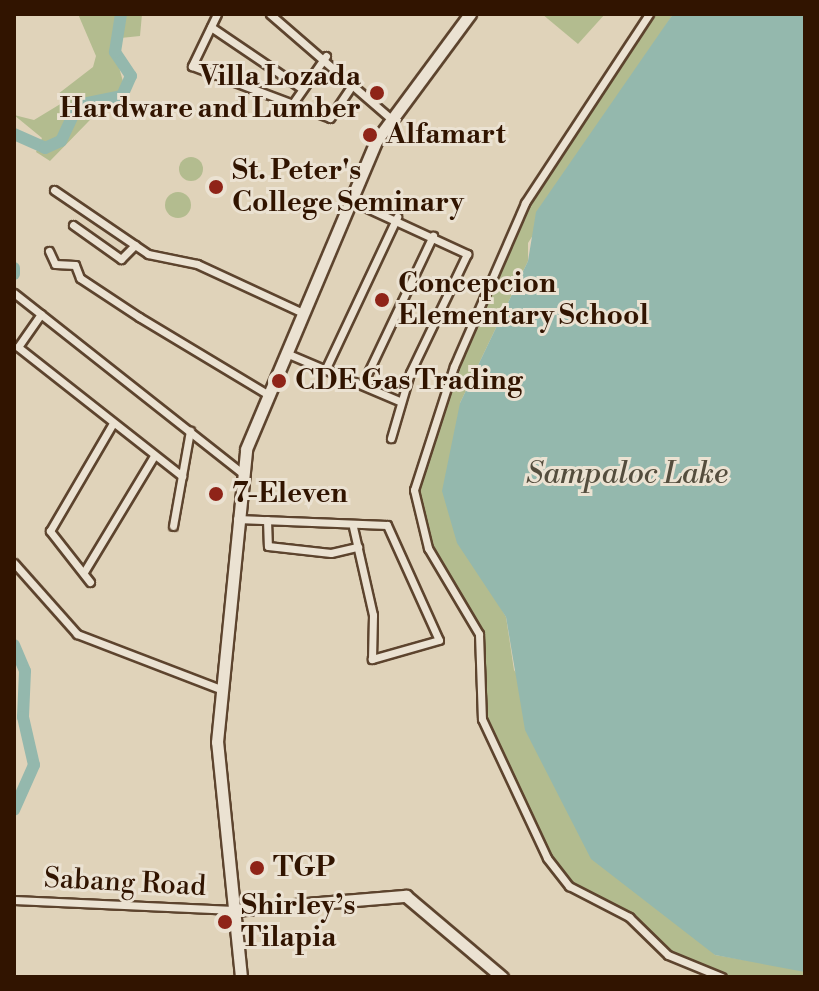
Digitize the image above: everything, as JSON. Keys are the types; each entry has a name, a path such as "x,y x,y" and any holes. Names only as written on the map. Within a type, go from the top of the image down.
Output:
{"main road":[{"path":"241,977 219,809 218,688 241,472 264,392 303,313 390,118 470,14"},
{"path":"234,910 406,896 502,977"}],"street":[{"path":"217,14 192,66 291,106 330,118 349,90"},
{"path":"270,14 326,56 349,90 390,118"},
{"path":"649,14 525,203 454,366 414,490 428,548 479,634 482,719 547,858 569,886 629,917 668,955 722,977"},
{"path":"211,27 301,88"},
{"path":"291,106 326,56"},
{"path":"54,190 135,245 197,264 303,313"},
{"path":"352,201 397,217 467,254 399,401 391,438"},
{"path":"327,366 397,217"},
{"path":"73,225 121,259 135,245"},
{"path":"364,381 433,236"},
{"path":"49,251 55,264 75,265 80,278 264,392"},
{"path":"16,294 241,472"},
{"path":"41,314 18,347 182,476"},
{"path":"284,352 364,381 399,401"},
{"path":"90,582 50,531 113,423"},
{"path":"173,526 190,431"},
{"path":"84,572 154,456"},
{"path":"235,519 267,520 353,527 392,531 407,582 439,640 372,659 373,615 353,527"},
{"path":"267,520 268,546 331,553 358,547"},
{"path":"14,563 77,634 218,688"},
{"name":"Sabang Road","path":"14,900 234,910"}],"green space":[{"path":"78,14 142,14 140,36 111,39 124,85 50,161 36,152 42,138 14,115 34,120 62,103 58,94 93,67 96,56"},
{"path":"542,14 605,14 578,44"},
{"path":"649,14 673,14 528,243 528,261 460,403 484,579 506,617 514,670 715,955 803,970 805,977 722,977 668,955 629,917 569,886 497,760 482,719 479,634 428,548 414,490 454,366 525,203"},
{"path":"191,157 202,164 203,169 196,180 191,181 180,174 179,169 186,158"},
{"path":"178,192 188,195 191,205 188,215 178,218 168,215 165,205 168,195"}],"water":[{"name":"Sampaloc Lake","path":"673,14 805,14 805,972 715,955 591,859 525,730 506,617 457,543 442,491 460,403 528,261 536,212"}],"waterway":[{"path":"14,134 45,148 61,141 78,105 122,96 131,76 115,52 121,14"},
{"path":"14,268 14,274"},
{"path":"14,645 25,671 23,717 34,765 14,810"}],"place":[{"name":"Villa Lozada Hardware and Lumber","path":"377,93"},
{"name":"Alfamart","path":"370,135"},
{"name":"St. Peter's College Seminary","path":"216,187"},
{"name":"Concepcion Elementary School","path":"382,300"},
{"name":"CDE Gas Trading","path":"279,381"},
{"name":"7-Eleven","path":"216,494"},
{"name":"TGP","path":"257,868"},
{"name":"Shirley’s Tilapia","path":"225,922"}]}
